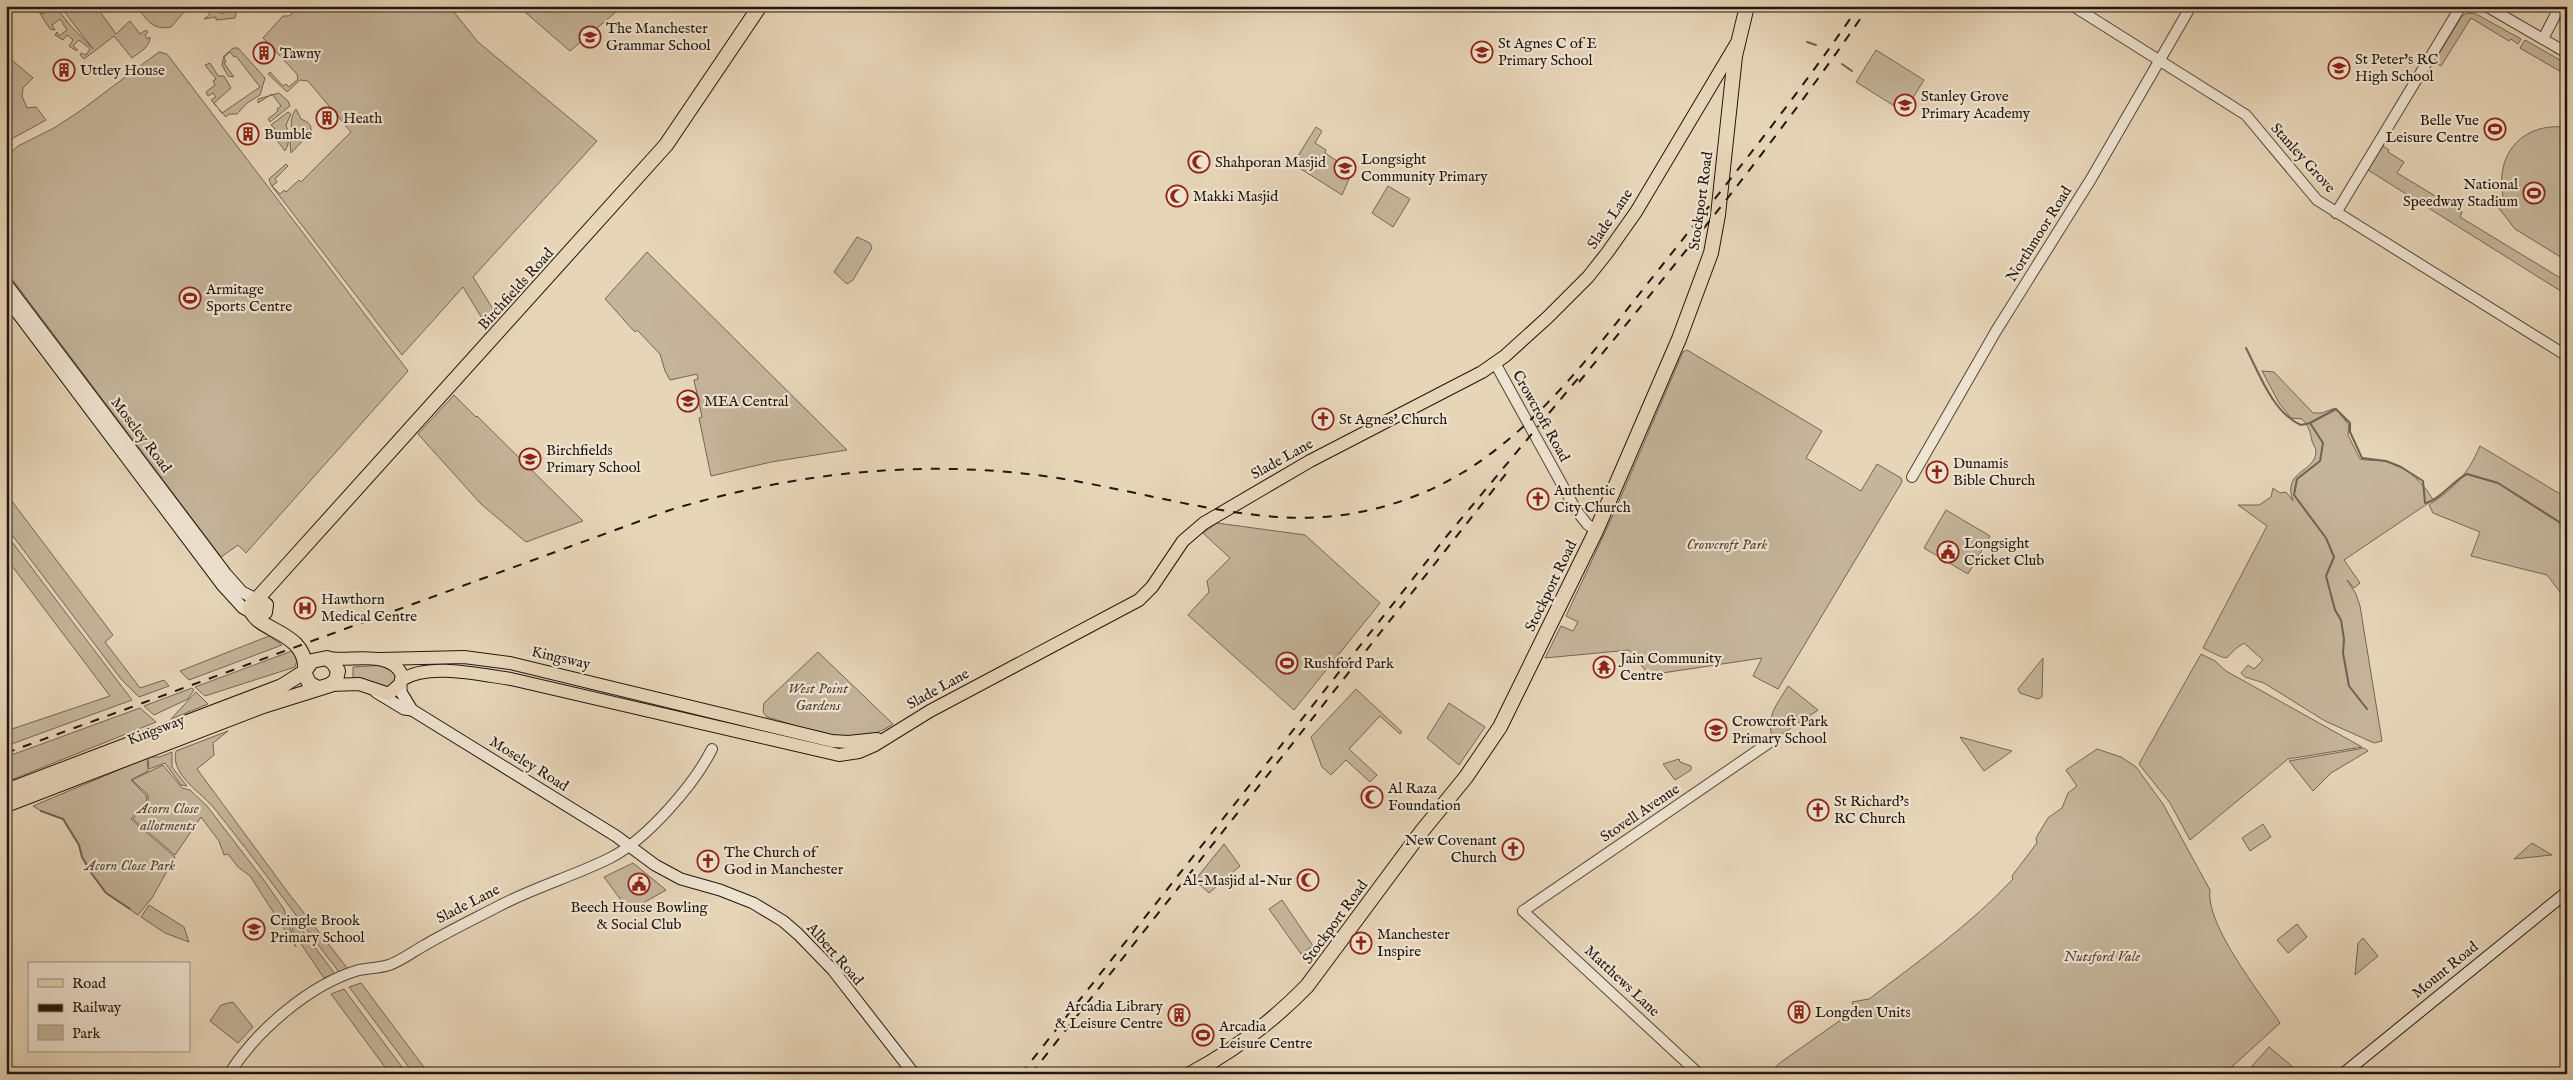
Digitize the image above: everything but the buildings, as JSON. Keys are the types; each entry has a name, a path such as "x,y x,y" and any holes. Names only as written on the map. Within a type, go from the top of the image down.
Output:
{"highway":[{"name":"Birchfields Road","path":"261,602 277,577 666,145 760,6"},
{"name":"Stockport Road","path":"1190,1074 1248,1038 1292,1002 1307,986 1422,831 1466,777 1500,727 1596,531 1679,339 1711,253 1718,216 1738,41 1747,6"},
{"path":"253,614 263,614 261,602"},
{"name":"Moseley Road","path":"261,602 288,638 302,653 304,671"},
{"name":"Moseley Road","path":"253,614 288,638 327,658"},
{"path":"327,658 338,671 338,677 324,687 309,682 304,671 312,661 327,658"},
{"name":"Kingsway","path":"6,805 157,741 168,729 282,686 304,671"},
{"name":"Kingsway","path":"6,791 157,741 181,738 263,706 324,687"}],"main road":[{"name":"Slade Lane","path":"846,755 859,752 886,738 1138,600 1152,587 1183,541 1204,522 1310,461 1447,390 1495,362 1548,317 1588,277 1636,212 1738,41"},
{"path":"1712,82 1724,80 1732,83"},
{"name":"Moseley Road","path":"6,283 226,574 242,592 261,602"},
{"name":"Moseley Road","path":"6,298 222,585 253,614"},
{"name":"Kingsway","path":"327,658 345,660 464,657 510,663 732,716"},
{"path":"380,659 397,666 402,675 401,692 412,710"},
{"name":"Kingsway","path":"324,687 359,684 373,690 392,693 401,681 414,673 460,672 511,679 846,755"},
{"name":"Moseley Road","path":"373,690 404,709 412,710 629,846"},
{"name":"Slade Lane","path":"732,716 832,741 848,742 886,738"},
{"path":"832,741 844,746 846,755"},
{"name":"Albert Road","path":"629,846 654,865 681,879 746,899 791,927 833,970 914,1074"},
{"name":"Mount Road","path":"2343,1074 2567,892"}],"street":[{"name":"Stanley Grove","path":"2072,6 2246,115 2317,200 2567,356"},
{"name":"Northmoor Road","path":"1912,477 1996,331 2091,178 2158,59 2191,6"},
{"path":"2336,213 2461,6"},
{"path":"2486,6 2567,53"},
{"path":"2543,38 2560,6"},
{"name":"Crowcroft Road","path":"1495,362 1576,510 1587,524 1596,531"},
{"name":"Stovell Avenue","path":"1522,911 1774,740"},
{"name":"Slade Lane","path":"229,1074 244,1050 264,1028 326,983 359,970 390,965 502,904 611,857 629,846 645,834 682,792 706,762 712,749"},
{"name":"Matthews Lane","path":"1522,911 1699,1074"}],"green space":[{"path":"48,6 55,6 93,49 60,6 96,6 116,34 130,21 140,34 146,30 148,32 145,35 147,39 150,37 150,41 144,49 132,58 114,36 84,59 80,55 81,53 86,55 90,49 79,40 73,46 78,50 75,50 69,46 73,40 67,35 63,40 55,35 57,32 59,36 67,30 60,19 52,25 55,30 50,29 39,12 43,14 50,8"},
{"path":"136,6 179,6 184,12 171,27 165,28 150,23"},
{"path":"207,6 215,6 222,14 235,6 247,7 237,10 235,18 216,20 216,17 204,19 210,14 206,9"},
{"path":"300,6 449,6 478,42 597,141 473,277 498,317 488,328 463,287 402,355 271,185 269,179 286,164 288,166 275,179 277,182 272,186 280,194 284,190 286,192 299,180 301,182 351,132 308,81 300,80 287,92 268,74 270,72 283,86 286,84 289,87 298,79 297,74 263,38 283,16 289,16"},
{"path":"518,6 623,6 570,51"},
{"path":"2467,13 2476,14 2521,39 2518,44 2511,39 2509,41 2471,18 2441,66 2434,62 2462,16"},
{"path":"2525,40 2567,64 2563,73 2520,48"},
{"path":"233,48 238,48 265,78 260,95 247,103 237,114 229,114 226,117 222,113 260,87 236,56 234,57 230,52 224,57 226,62 224,63 234,77 228,76 222,65 224,56"},
{"path":"1876,50 1924,80 1904,112 1856,82"},
{"name":"Armitage Sports Centre","path":"159,52 167,54 408,371 246,553 238,545 221,557 6,271 6,157 18,146 54,128 80,111"},
{"path":"6,55 33,78 23,88 22,96 27,108 36,107 46,120 6,142"},
{"path":"210,63 218,76 224,76 231,88 214,103 217,107 211,100 216,97 213,93 208,96 206,92 215,85 213,81 216,79 205,65"},
{"path":"279,93 288,101 290,106 270,122 268,119 281,106 273,95"},
{"path":"269,96 258,103 258,99"},
{"path":"296,109 301,119 310,125 311,132 291,153 290,143 294,138 291,127"},
{"path":"288,112 291,114 286,125 288,145 285,151 272,134 275,129 271,125"},
{"name":"National Speedway Stadium","path":"2567,122 2567,261 2515,229 2498,207 2505,204 2502,173 2512,148 2521,138 2533,131 2547,127 2564,127"},
{"path":"1316,127 1322,131 1315,143 1326,150 1325,153 1340,163 1346,160 1355,165 1342,195 1293,164"},
{"path":"2383,146 2389,150 2388,152 2404,162 2397,173 2462,212 2460,217 2567,282 2567,295 2368,170"},
{"path":"1388,186 1410,199 1393,227 1372,213"},
{"path":"857,237 870,243 872,248 853,280 847,284 834,272"},
{"path":"647,252 847,450 771,462 711,476 699,418 702,417 694,380 698,379 697,374 670,380 660,354 637,330 635,332 605,299"},
{"name":"Crowcroft Park","path":"1687,350 1822,431 1806,458 1861,491 1877,464 1901,478 1902,482 1778,689 1753,676 1762,658 1649,675 1629,650 1545,658 1561,626 1573,631 1578,622 1566,616 1613,515 1683,352"},
{"path":"2262,371 2274,372 2313,413 2322,413 2335,408 2349,425 2348,435 2360,459 2384,461 2399,466 2424,487 2433,500 2344,560 2360,583 2354,588 2347,580 2356,594 2360,606 2382,741 2374,743 2325,721 2264,683 2245,677 2241,673 2248,665 2254,669 2263,660 2244,643 2225,658 2203,648 2267,526 2238,505 2259,505 2271,497 2273,488 2280,493 2286,492 2293,501 2292,483 2295,477 2314,459 2316,452 2306,424 2302,419 2291,418 2279,403"},
{"path":"454,395 583,521 526,542 481,504 418,434"},
{"path":"2480,446 2567,498 2567,559 2563,562 2567,560 2567,601 2547,575 2471,556 2480,532 2433,513 2429,505 2459,480"},
{"path":"11,500 113,635 105,642 140,688 164,680 169,686 139,697 121,679 6,527 6,504"},
{"path":"1946,510 1990,536 1968,574 1924,548"},
{"name":"Rushford Park","path":"1217,523 1305,535 1380,603 1294,710 1188,615 1209,592 1207,581 1230,558 1203,533"},
{"path":"6,534 132,700 6,746 6,731 110,696 6,558"},
{"path":"269,636 282,645 189,680 180,671"},
{"path":"292,651 297,660 295,667 205,696 195,687"},
{"name":"West Point Gardens","path":"818,652 893,724 879,732 847,737 814,731 767,717 763,712 764,703"},
{"path":"2201,654 2215,661 2226,671 2362,747 2288,759 2190,840 2170,803 2139,764"},
{"path":"2043,658 2042,697 2038,699 2020,693 2018,689"},
{"path":"385,665 398,675 390,689 353,678 353,667"},
{"path":"1788,686 1818,710 1773,740 1770,725 1771,718"},
{"path":"192,688 194,690 188,699 154,715 144,706"},
{"path":"1356,689 1402,732 1400,734 1380,716 1349,749 1377,775 1370,782 1346,760 1331,775 1322,767 1311,737"},
{"path":"196,692 208,704 171,719"},
{"path":"1449,703 1485,727 1459,765 1427,738"},
{"path":"140,708 156,722 6,782 6,757"},
{"path":"228,731 213,743 214,755 197,769 289,894 348,969 339,972 230,828 214,808 188,783 178,768 175,760 176,751"},
{"path":"1960,737 2012,751 1984,771"},
{"path":"2364,748 2368,751 2331,773 2313,791 2289,761"},
{"name":"Nutsford Vale","path":"2097,749 2121,757 2136,767 2163,804 2210,890 2211,904 2216,921 2225,939 2248,977 2280,1023 2224,1074 1768,1074 1781,1062 1855,1010 1852,1002 1869,999 1944,942 1997,896 2013,879 2012,876 2037,843 2036,838 2048,818 2062,808 2068,793 2077,786 2066,770"},
{"path":"172,752 172,767 187,786 181,785 165,763 149,769 148,757 160,757"},
{"name":"Acorn Close Park","path":"147,758 148,771 131,780 146,795 147,800 131,819 175,857 152,898 138,915 106,893 82,857 79,845 63,819 33,806"},
{"path":"1679,759 1680,762 1691,766 1691,770 1675,780 1663,764"},
{"name":"Acorn Close allotments","path":"163,765 182,788 190,790 207,806 263,879 284,909 296,947 250,876 238,867 228,854 224,855 219,841 201,817 175,855 133,819 148,801 148,795 132,780"},
{"path":"2263,824 2271,837 2250,851 2242,838"},
{"path":"2532,843 2552,855 2514,859"},
{"path":"1224,844 1240,866 1209,893 1195,880"},
{"path":"633,863 666,890 629,911 604,877"},
{"path":"1282,900 1313,946 1301,954 1269,909"},
{"path":"149,905 184,927 189,942 165,933 141,917"},
{"path":"290,914 335,974 324,978 293,932"},
{"path":"2297,924 2307,937 2288,953 2277,940"},
{"path":"2363,938 2378,956 2355,975 2358,943"},
{"path":"361,983 429,1074 414,1074 349,987"},
{"path":"344,989 407,1074 390,1074 331,994"},
{"path":"233,1002 253,1027 238,1043 210,1021 221,1005"},
{"path":"2269,1047 2300,1073 2245,1074"}],"waterway":[{"path":"1807,42 1816,45"},
{"path":"1842,64 1852,71"},
{"path":"2246,348 2268,391 2282,411 2291,419 2301,425 2310,423 2336,409 2350,423 2350,432 2362,458 2386,461 2401,467 2423,481 2425,503 2435,499 2467,474 2498,483 2567,527"},
{"path":"2310,423 2323,443 2320,461 2297,479 2294,495 2326,538 2334,557 2326,576 2335,610 2341,620 2344,639 2343,653 2349,686 2367,709"},
{"path":"41,811 63,819 79,845 82,857 106,893 130,909"}],"railway":[{"path":"6,753 670,510 716,497 809,478 902,470 950,469 997,471 1044,476 1102,486 1219,510 1301,518 1349,514 1396,503 1419,494 1441,485 1491,453 1519,431 1569,380 1616,324 1762,139 1859,6"},
{"path":"1579,382 1691,244 1764,150 1869,6"},
{"path":"1021,1074 1446,537 1580,376"},
{"path":"1031,1074 1509,470"}],"place":[{"name":"The Manchester Grammar School","path":"590,37"},
{"name":"St Agnes C of E Primary School","path":"1482,52"},
{"name":"Tawny","path":"264,53"},
{"name":"St Peter's RC High School","path":"2339,68"},
{"name":"Uttley House","path":"64,70"},
{"name":"Stanley Grove Primary Academy","path":"1905,105"},
{"name":"Heath","path":"327,118"},
{"name":"Belle Vue Leisure Centre","path":"2495,129"},
{"name":"Bumble","path":"248,134"},
{"name":"Shahporan Masjid","path":"1199,162"},
{"name":"Longsight Community Primary","path":"1345,168"},
{"name":"National Speedway Stadium","path":"2534,193"},
{"name":"Makki Masjid","path":"1177,196"},
{"name":"Armitage Sports Centre","path":"190,298"},
{"name":"MEA Central","path":"688,401"},
{"name":"St Agnes' Church","path":"1323,419"},
{"name":"Birchfields Primary School","path":"530,459"},
{"name":"Dunamis Bible Church","path":"1937,472"},
{"name":"Authentic City Church","path":"1538,499"},
{"name":"Longsight Cricket Club","path":"1948,552"},
{"name":"Hawthorn Medical Centre","path":"305,608"},
{"name":"Rushford Park","path":"1287,663"},
{"name":"Jain Community Centre","path":"1604,667"},
{"name":"Crowcroft Park Primary School","path":"1716,730"},
{"name":"Al Raza Foundation","path":"1372,797"},
{"name":"St Richard's RC Church","path":"1818,810"},
{"name":"New Covenant Church","path":"1513,849"},
{"name":"The Church of God in Manchester","path":"708,861"},
{"name":"Al-Masjid al-Nur","path":"1308,880"},
{"name":"Beech House Bowling & Social Club","path":"639,884"},
{"name":"Cringle Brook Primary School","path":"254,929"},
{"name":"Manchester Inspire","path":"1361,943"},
{"name":"Longden Units","path":"1799,1012"},
{"name":"Arcadia Library & Leisure Centre","path":"1179,1015"},
{"name":"Arcadia Leisure Centre","path":"1203,1035"}]}
